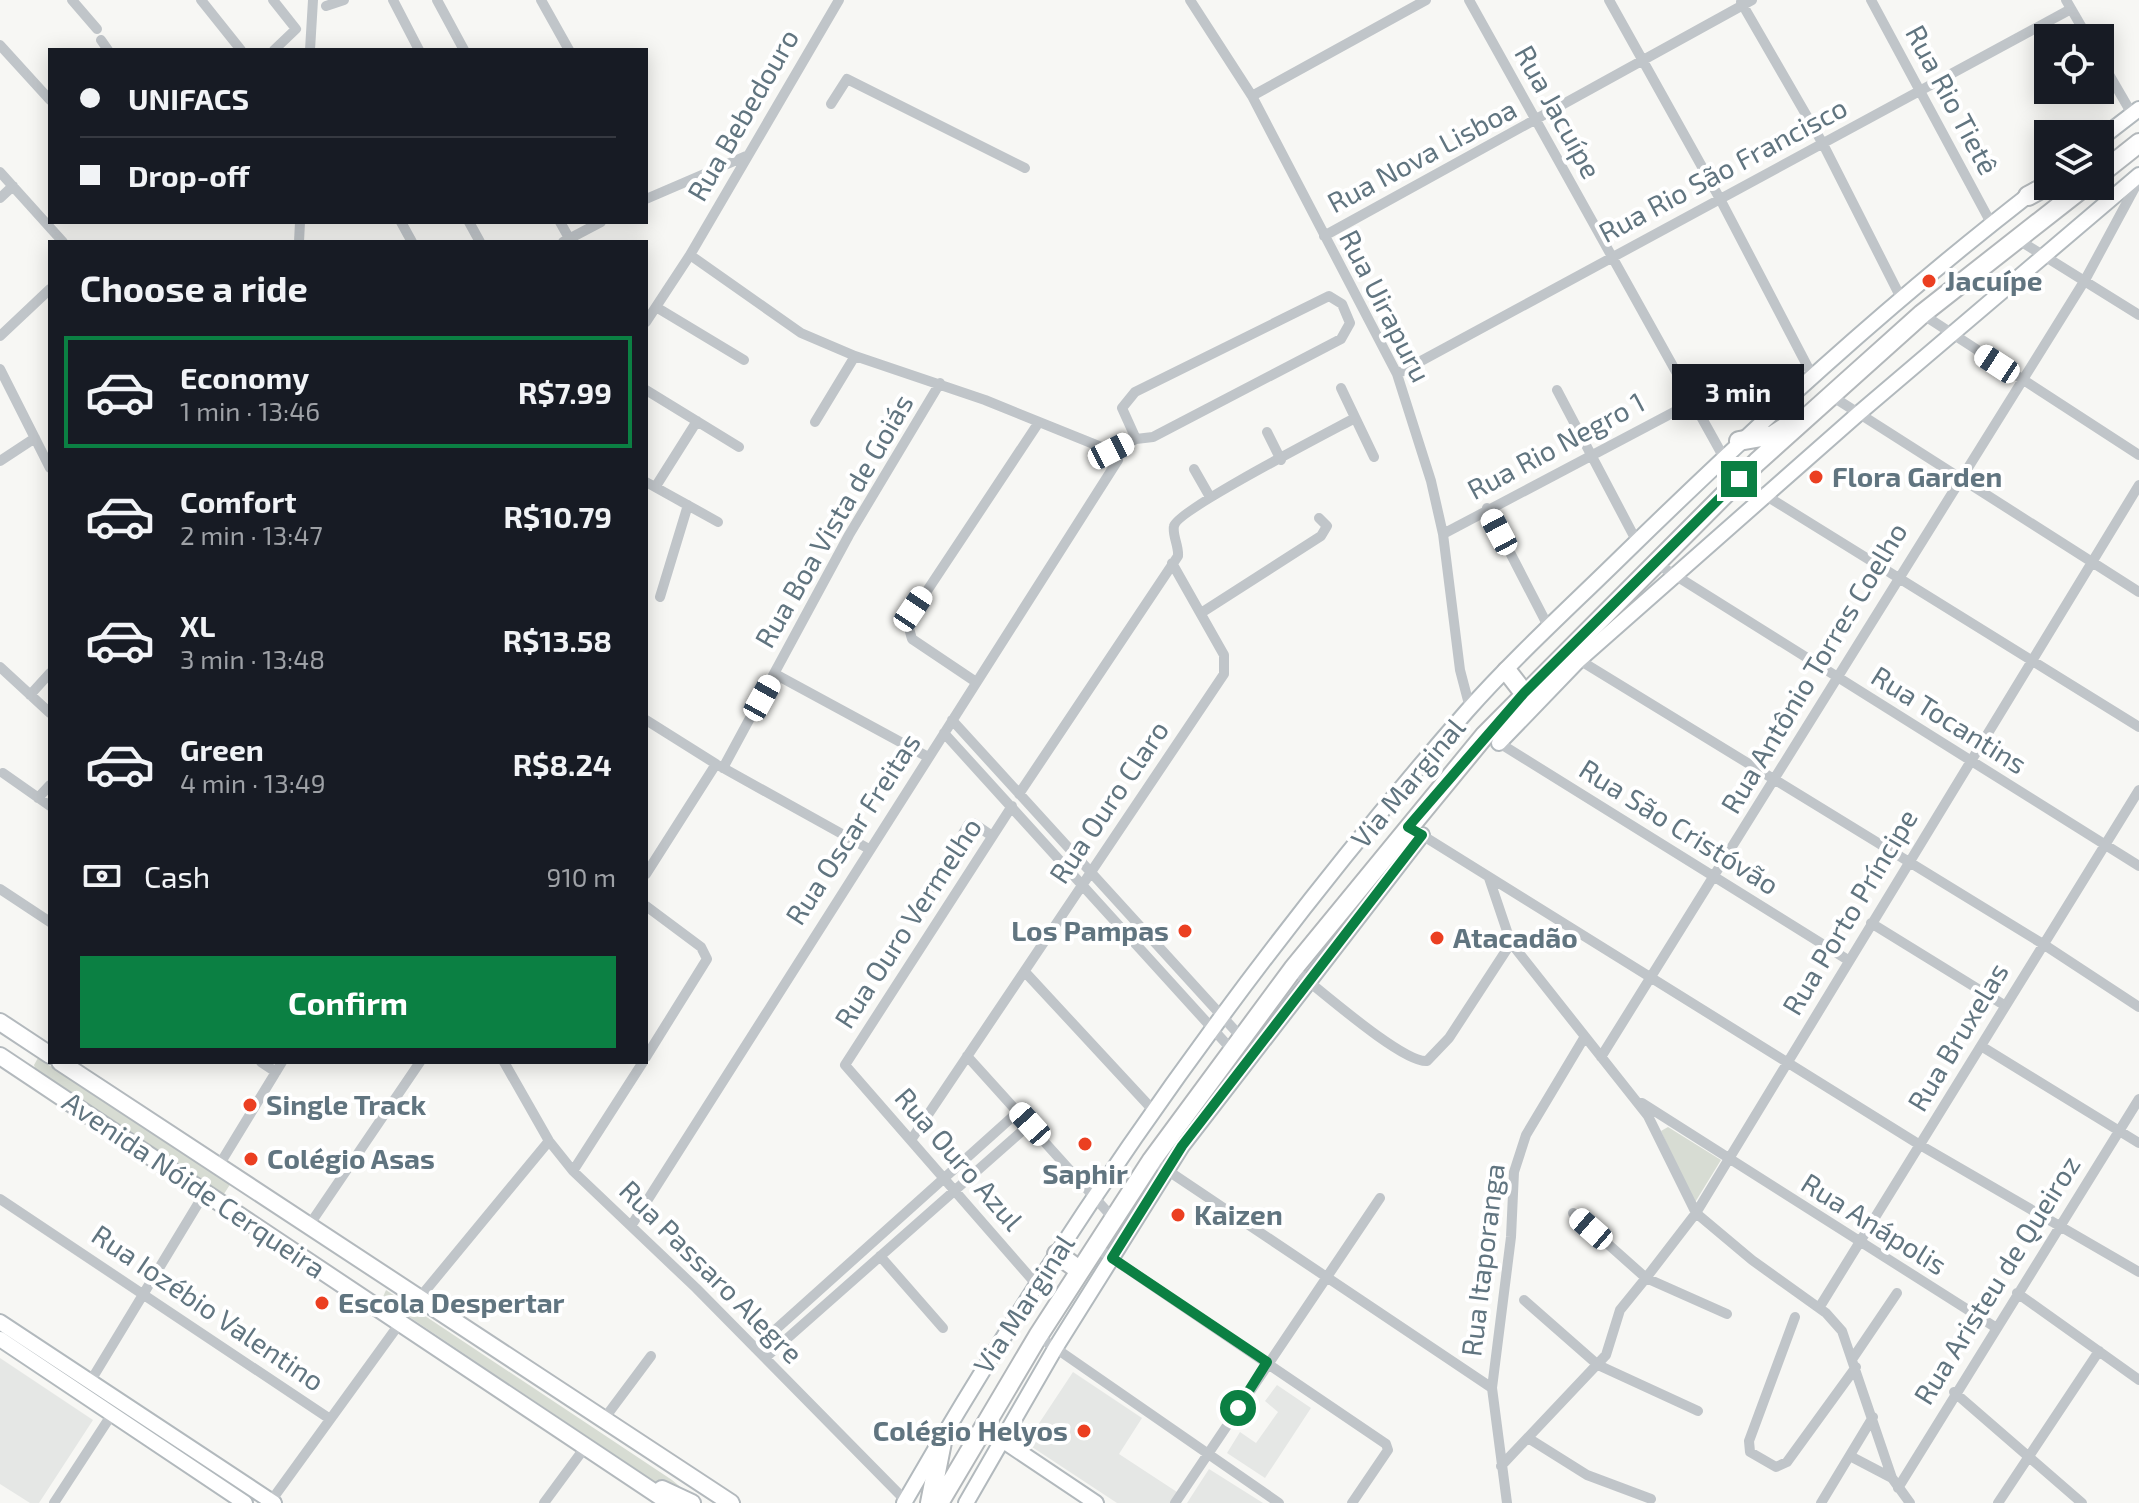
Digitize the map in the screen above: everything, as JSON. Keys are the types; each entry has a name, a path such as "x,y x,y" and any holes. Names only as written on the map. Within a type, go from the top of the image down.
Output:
{"highway":[{"path":"2114,152 2139,142"},
{"path":"2114,163 2139,142"},
{"path":"2028,196 2034,192"},
{"path":"939,1503 1094,1246 1113,1218 1159,1165 1236,1043 1300,975 1492,739 1524,693 1572,656 1654,562 1830,395 1922,314 2067,200"},
{"path":"1739,441 1773,435 1811,413"},
{"path":"1507,671 1524,693"},
{"path":"1057,1254 1079,1270"},
{"path":"930,1503 943,1437"}],"main road":[{"name":"Avenida Nóide Cerqueira","path":"0,1022 48,1054"},
{"name":"Avenida Nóide Cerqueira","path":"0,1056 670,1503"},
{"name":"Avenida Nóide Cerqueira","path":"63,1064 421,1296 731,1503"},
{"path":"47,1087 53,1070 63,1064"},
{"name":"Avenida Nóide Cerqueira","path":"651,1452 709,1503"},
{"name":"Avenida Nóide Cerqueira","path":"628,1473 692,1503"}],"street":[{"path":"72,0 102,40"},
{"path":"201,0 239,48"},
{"path":"273,0 296,29 276,48"},
{"path":"310,48 313,0"},
{"path":"326,6 344,0"},
{"path":"393,0 414,48"},
{"path":"437,0 463,48"},
{"path":"541,0 568,48"},
{"name":"Rua Bebedouro","path":"648,319 690,255 839,0"},
{"name":"Rua Uirapuru","path":"1190,0 1252,96 1397,374 1428,469 1443,534 1460,670 1470,708"},
{"path":"1252,96 1426,0"},
{"name":"Rua Jacuípe","path":"1469,0 1723,456"},
{"path":"1609,0 1720,199 1812,375"},
{"name":"Rua Rio Tietê","path":"1871,0 1991,223"},
{"path":"1745,2 1823,144 1901,298"},
{"name":"Rua Nova Lisboa","path":"1324,236 1431,174 1536,122 1745,2"},
{"path":"2068,4 2080,24"},
{"name":"Rua Rio São Francisco","path":"1397,374 1612,255 1920,92 2068,4"},
{"path":"0,45 48,98"},
{"path":"831,104 847,79 1025,168"},
{"path":"2114,80 2136,112 2114,128"},
{"path":"648,194 746,156"},
{"path":"0,172 48,219"},
{"path":"1492,739 1572,656 1675,577 1858,414 2139,178"},
{"name":"Rua Antônio Torres Coelho","path":"1601,1057 1896,578 2085,280 2139,178"},
{"path":"0,198 13,186"},
{"name":"Via Marginal","path":"904,1502 978,1373 1152,1109 1316,894 1470,708 1739,441 1901,298 2028,196"},
{"path":"568,240 597,224"},
{"path":"2017,239 2139,315"},
{"path":"690,255 777,319 855,356 940,383 1115,456 1136,439 1153,437 1341,339 1350,323 1342,304 1333,297 1320,299 1135,392 1122,408 1136,439"},
{"path":"0,336 48,291"},
{"path":"656,307 744,360"},
{"path":"1922,314 2139,455"},
{"path":"815,422 855,356"},
{"path":"0,369 48,464"},
{"name":"Rua Boa Vista de Goiás","path":"648,871 720,766 775,674 849,535 940,383"},
{"path":"1341,388 1374,457"},
{"path":"1557,390 1637,542"},
{"path":"648,391 739,447"},
{"path":"1830,395 2139,592"},
{"name":"Rua Rio Negro 1","path":"1443,534 1590,453 1693,402"},
{"path":"1019,794 1179,551 1174,530 1176,521 1210,497 1355,418"},
{"path":"697,421 651,484 718,522"},
{"path":"976,682 912,639 907,621 1039,422"},
{"path":"1267,432 1281,460"},
{"path":"0,461 35,438"},
{"name":"Rua Oscar Freitas","path":"631,1226 944,733 1115,456"},
{"path":"1194,469 1210,497"},
{"path":"1739,479 2139,727"},
{"name":"Rua Porto Príncipe","path":"1501,1466 1598,1365 1611,1345 1620,1310 1696,1213 2139,485"},
{"path":"660,597 688,505"},
{"path":"1487,508 1549,628"},
{"path":"1201,613 1321,536 1327,526 1319,518"},
{"name":"Rua Tocantins","path":"1654,562 2139,866"},
{"name":"Rua Ouro Claro","path":"911,1140 1224,674 1224,655 1172,563"},
{"path":"1572,656 2043,944 2139,1007"},
{"path":"0,667 48,711"},
{"path":"775,674 928,757"},
{"path":"30,695 48,675"},
{"path":"952,720 1222,1016 1236,1043"},
{"path":"648,721 720,766 869,849"},
{"path":"944,733 1212,1028 1236,1043"},
{"name":"Rua São Cristóvão","path":"1492,739 1848,960"},
{"path":"3,773 48,805"},
{"path":"38,798 48,787"},
{"name":"Rua Bruxelas","path":"1819,1308 2139,790"},
{"name":"Rua Ouro Vermelho","path":"845,1065 1012,806"},
{"path":"914,917 968,825 973,823 992,836"},
{"path":"1415,831 1920,1145 2139,1272"},
{"path":"1489,878 1511,943 1648,1116 1696,1213 1752,1260 1819,1308 1842,1331 1895,1483 1910,1503"},
{"path":"0,889 48,921"},
{"path":"648,907 701,947 707,959 648,1054"},
{"path":"1871,923 2004,1005"},
{"path":"966,1503 1056,1347 1112,1258 1159,1165 1300,975 1390,1044 1414,1060 1427,1061 1449,1038 1511,943"},
{"path":"1025,972 1152,1109"},
{"name":"Rua Itaporanga","path":"1507,1503 1492,1388 1511,1237 1514,1172 1526,1135 1584,1038"},
{"path":"1981,1046 2139,1143"},
{"path":"967,1056 1113,1218"},
{"path":"310,1224 419,1064"},
{"name":"Rua Passaro Alegre","path":"505,1064 549,1141 573,1171 755,1348 904,1502"},
{"path":"512,1075 520,1064"},
{"path":"573,1171 642,1064"},
{"name":"Rua Ouro Azul","path":"845,1065 1036,1284"},
{"path":"218,1167 279,1067"},
{"name":"Rua Anápolis","path":"1635,1099 1859,1244 1995,1327"},
{"name":"Rua Aristeu de Queiroz","path":"1895,1483 2139,1099"},
{"path":"755,1348 1019,1111"},
{"path":"765,1358 1030,1124"},
{"path":"421,1296 549,1141"},
{"path":"1159,1165 1492,1388"},
{"path":"90,1382 204,1194"},
{"path":"1175,1503 1380,1198"},
{"name":"Rua Iozébio Valentino","path":"0,1199 330,1419 400,1323"},
{"path":"1573,1213 1646,1278 1727,1314"},
{"path":"1094,1246 1388,1446 1352,1503"},
{"path":"880,1256 943,1328"},
{"path":"1795,1317 1749,1441 1750,1452 1755,1457 1776,1467 1787,1462 1897,1293"},
{"path":"2017,1293 2139,1380"},
{"path":"1524,1300 1598,1365 1698,1411"},
{"path":"0,1322 272,1502 330,1419"},
{"path":"1038,1336 1279,1503"},
{"path":"0,1339 237,1501"},
{"path":"1998,1503 2099,1351"},
{"path":"604,1419 651,1356"},
{"path":"1954,1392 2082,1503"},
{"path":"54,1503 112,1414"},
{"path":"1821,1503 1873,1417"},
{"path":"983,1428 1096,1503"},
{"path":"1528,1438 1587,1475 1651,1499"},
{"path":"544,1503 586,1446"},
{"path":"1850,1456 1895,1483"}],"shaded area":[{"path":"38,1058 231,1183 222,1197 36,1072 34,1065"},
{"path":"1668,1127 1721,1160 1694,1204 1661,1131"},
{"path":"386,1290 672,1480 700,1503 664,1488 393,1306 383,1297"},
{"path":"0,1358 93,1420 39,1503 30,1503 0,1484"},
{"name":"Colégio Helyos","path":"1073,1372 1142,1418 1119,1454 1177,1492 1170,1503 1117,1503 1026,1443"},
{"path":"1277,1385 1311,1408 1265,1478 1227,1453 1240,1432 1256,1443 1278,1412 1265,1401"},
{"path":"1209,1469 1263,1503 1187,1503"}],"place":[{"name":"Jacuípe","path":"1929,281"},
{"name":"Flora Garden","path":"1816,477"},
{"name":"Los Pampas","path":"1185,931"},
{"name":"Atacadão","path":"1437,938"},
{"name":"Single Track","path":"250,1105"},
{"name":"Saphir","path":"1085,1144"},
{"name":"Colégio Asas","path":"251,1159"},
{"name":"Kaizen","path":"1178,1215"},
{"name":"Escola Despertar","path":"322,1303"},
{"name":"Colégio Helyos","path":"1084,1431"}],"route":[{"path":"1238,1408 1267,1362 1112,1258 1182,1146 1422,835 1408,827 1524,693 1739,479"}]}
